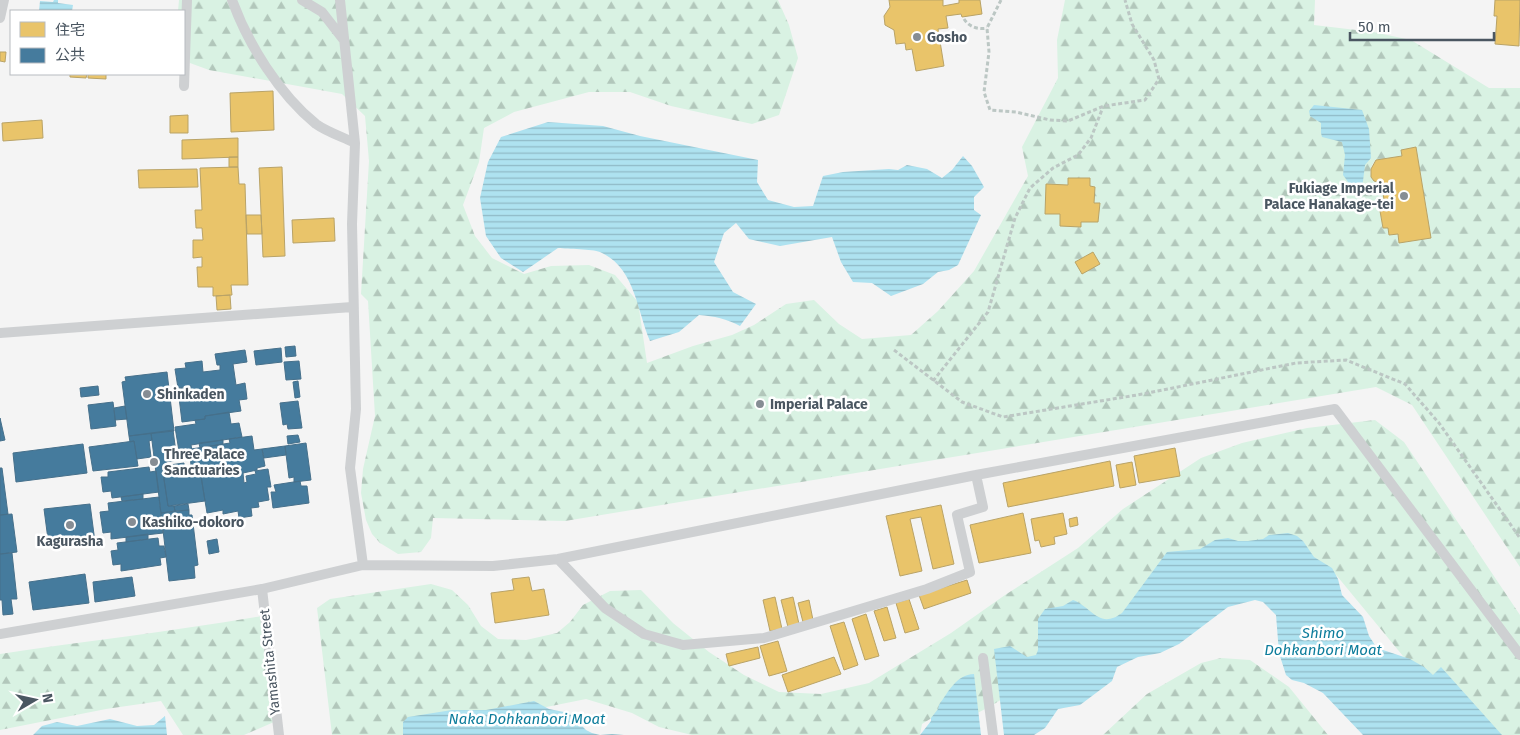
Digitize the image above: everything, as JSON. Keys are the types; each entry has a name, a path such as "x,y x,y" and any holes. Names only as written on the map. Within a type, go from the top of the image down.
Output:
{"lane":[{"path":"0,18 4,0"},
{"path":"185,57 187,0"},
{"path":"232,0 255,49 284,92 318,125 355,143"},
{"path":"302,0 322,12 344,40"},
{"path":"340,0 355,143 352,224 352,307 356,409 350,468 363,565"},
{"path":"184,75 184,86"},
{"path":"0,333 352,307"},
{"path":"0,634 262,589 363,565 492,566 558,559 976,475 1335,409 1520,656"},
{"path":"558,559 605,608 644,634 683,645 764,638 927,589 970,572 957,515 983,507 976,475"},
{"name":"Yamashita Street","path":"262,589 278,735"},
{"path":"983,658 993,735"}],"path":[{"path":"1001,0 987,28 990,52 984,92 990,110 1016,112 1050,120 1068,121 1104,106 1145,100 1160,79 1154,60 1132,24 1124,0"},
{"path":"964,19 966,23 973,27 987,28"},
{"path":"934,380 988,312 1015,218 1030,188 1053,168 1078,155 1090,138 1104,106"},
{"path":"894,350 962,402 1003,417 1143,394 1296,363 1346,360 1405,384 1439,422 1520,538"}],"green space":[{"path":"179,0 778,0 789,25 798,58 779,115 752,124 671,106 630,92 589,92 514,112 484,128 479,162 463,205 475,236 492,258 524,274 551,266 589,265 615,275 638,302 647,363 693,346 732,335 754,325 786,304 814,300 839,324 862,339 911,335 938,311 974,271 1028,176 1022,147 1058,78 1057,40 1065,0 1315,0 1314,25 1373,32 1411,40 1489,88 1520,88 1520,567 1412,405 1376,387 565,521 433,518 431,538 421,552 398,554 380,543 372,534 366,520 361,493 363,469 375,416 368,301 361,294 369,161 365,116 342,94 209,70 190,63 185,10 178,10","holes":["1416,148 1431,238 1399,242 1398,234 1389,235 1388,228 1383,228 1380,211 1386,210 1381,183 1374,181 1372,178 1370,173 1371,167 1376,160 1402,156 1401,150"]},
{"path":"1375,420 1404,442 1520,615 1520,735 1468,735 1337,576 1298,547 1010,694 960,722 943,711 922,724 920,735 692,735 659,727 632,713 586,699 407,735 332,735 317,608 330,599 431,584 452,590 468,605 481,626 498,639 526,640 557,633 570,622 583,605 610,591 641,590 673,623 709,652 744,675 779,692 821,694 869,683 951,633 1005,595 1078,548 1123,509 1201,458 1242,443 1307,428"},
{"path":"262,616 274,722 244,735 183,735 161,701 106,709 0,730 0,654"},
{"path":"1221,658 1250,660 1289,687 1328,735 1103,735 1147,694 1201,663"}],"water":[{"path":"58,0 58,3 73,5 72,10 39,10 40,1 53,2"},
{"path":"1314,105 1362,110 1369,129 1371,158 1365,165 1362,189 1354,190 1343,175 1345,155 1342,142 1322,137 1321,123 1310,116 1309,111"},
{"path":"548,122 603,126 640,136 758,160 757,182 768,200 794,207 813,206 823,176 843,172 898,170 907,165 927,169 942,178 952,170 963,156 972,166 984,187 974,197 974,210 981,215 958,265 949,270 938,272 923,284 891,296 872,283 853,282 841,262 832,237 780,246 749,239 736,223 724,233 714,262 733,292 756,304 740,326 720,318 699,315 679,332 650,341 628,279 612,259 596,251 558,248 523,272 501,258 486,236 480,198 488,162 501,137"},
{"name":"Shimo Dohkanbori Moat","path":"1288,533 1297,536 1303,541 1314,557 1332,568 1338,579 1342,595 1363,617 1369,636 1375,645 1383,650 1410,659 1433,675 1441,667 1502,735 1363,735 1323,693 1304,683 1292,680 1286,675 1279,653 1276,615 1263,602 1255,600 1228,607 1179,644 1160,653 1138,657 1117,667 1112,681 1080,705 1058,709 1045,728 1034,735 1004,735 994,649 1010,646 1027,657 1036,655 1038,650 1038,619 1045,609 1063,606 1073,600 1080,603 1096,616 1107,619 1114,618 1122,613 1167,552 1200,549 1215,540 1228,538 1248,541 1263,539 1269,535"},
{"path":"974,674 981,735 920,735 954,685 962,677"},
{"name":"Naka Dohkanbori Moat","path":"534,701 549,709 569,713 586,730 600,735 403,735 403,722 408,717 452,710 486,710"},
{"path":"165,716 167,735 33,735 42,726 57,722 77,726 110,719 137,726 154,725"}],"building: 住宅":[{"name":"Gosho","path":"889,0 943,0 943,6 959,3 959,0 980,0 982,14 962,17 961,14 946,16 948,28 938,29 944,66 916,71 912,49 906,50 905,43 896,44 894,30 885,25 884,16 890,7"},
{"path":"1495,0 1520,0 1519,46 1495,44 1497,16 1494,16"},
{"path":"0,52 6,52 5,62 0,61"},
{"path":"70,75 87,75 86,78 70,77"},
{"path":"88,75 106,75 106,79 88,78"},
{"path":"273,91 274,130 231,132 230,93"},
{"path":"188,115 188,133 170,133 170,116"},
{"path":"42,120 43,138 3,141 2,123"},
{"path":"238,138 238,157 182,159 182,140"},
{"name":"Fukiage Imperial Palace Hanakage-tei","path":"1416,147 1431,238 1399,243 1398,234 1389,235 1388,228 1383,228 1380,211 1386,210 1381,183 1374,181 1371,177 1371,169 1376,160 1402,156 1401,150"},
{"path":"229,157 238,157 238,167 229,167"},
{"path":"238,167 239,184 245,184 248,285 231,285 232,295 213,296 213,287 198,287 197,267 202,267 202,257 193,258 193,240 203,240 202,228 196,228 195,210 202,210 200,168"},
{"path":"282,167 285,256 263,257 259,168"},
{"path":"197,169 198,187 139,188 138,170"},
{"path":"1068,178 1090,178 1090,186 1095,187 1094,203 1100,203 1098,222 1081,222 1081,227 1060,226 1060,214 1045,214 1046,184 1068,185"},
{"path":"246,215 261,215 262,234 247,234"},
{"path":"334,218 335,241 293,243 292,220"},
{"path":"1093,252 1100,264 1082,274 1075,262"},
{"path":"230,295 231,309 217,310 216,296"},
{"path":"1175,448 1180,476 1139,483 1134,456"},
{"path":"1110,461 1114,486 1008,507 1003,483"},
{"path":"1132,462 1136,485 1120,488 1116,465"},
{"path":"941,505 954,564 933,569 921,517 910,519 922,571 900,576 886,516"},
{"path":"1023,513 1031,553 979,563 970,525"},
{"path":"1063,513 1067,534 1054,537 1055,544 1041,547 1039,540 1035,541 1031,519"},
{"path":"1077,517 1078,525 1070,527 1069,519"},
{"path":"529,577 532,591 544,589 549,615 495,623 491,593 514,590 512,579"},
{"path":"967,580 971,593 924,609 919,595"},
{"path":"775,597 782,629 770,631 763,600"},
{"path":"793,597 799,624 788,627 781,600"},
{"path":"909,599 919,629 905,633 896,603"},
{"path":"809,600 813,620 803,622 798,603"},
{"path":"887,607 896,638 884,641 874,611"},
{"path":"866,614 879,656 865,660 852,619"},
{"path":"844,622 858,665 844,670 830,626"},
{"path":"778,641 787,671 769,676 760,646"},
{"path":"758,647 760,658 729,666 726,654"},
{"path":"834,657 841,674 788,692 782,675"}],"building: 公共":[{"path":"295,346 296,356 286,357 285,347"},
{"path":"281,348 282,362 256,365 254,351"},
{"path":"245,350 247,362 233,364 236,385 245,383 247,399 239,400 241,411 205,416 205,419 182,422 178,389 191,386 178,388 175,369 186,368 185,363 202,361 203,372 220,370 215,354"},
{"path":"299,361 301,379 286,380 284,362"},
{"name":"Shinkaden","path":"167,372 174,431 129,436 122,382 126,381 125,377"},
{"path":"298,381 300,397 295,398 293,382"},
{"path":"98,386 99,395 81,397 80,388"},
{"path":"298,401 302,428 288,429 287,424 283,425 280,403"},
{"path":"113,402 116,426 91,429 88,405"},
{"path":"125,406 127,419 115,420 114,408"},
{"path":"229,412 231,424 239,423 242,437 191,445 193,456 180,457 175,427 196,424 195,420 205,419 205,416"},
{"path":"0,418 5,440 0,441"},
{"path":"173,430 177,460 166,462 167,465 162,466 168,506 174,506 175,511 161,513 151,433"},
{"path":"151,433 152,440 149,441 151,457 137,459 134,441 130,442 129,436"},
{"path":"298,435 300,442 288,444 287,436"},
{"path":"252,436 254,450 262,449 265,466 243,473 244,483 247,482 246,476 256,474 255,471 268,469 271,487 267,487 269,500 258,502 259,507 251,508 252,516 239,518 238,511 223,514 223,510 207,513 199,464 191,465 190,456 193,456 191,449 230,443 229,439"},
{"path":"223,440 223,444 200,448 199,443"},
{"path":"134,441 138,466 93,471 89,447"},
{"path":"306,443 311,480 294,482 294,477 289,478 285,446"},
{"path":"83,444 87,473 16,482 13,453"},
{"path":"285,446 286,455 264,458 262,449"},
{"path":"184,463 184,468 188,468 189,477 201,476 205,501 168,506 162,466"},
{"path":"149,467 150,472 156,471 159,492 112,498 111,491 103,492 101,477 108,477 108,472"},
{"path":"0,468 2,468 8,514 0,515"},
{"path":"300,481 301,486 307,486 309,503 273,508 271,492 276,492 274,485"},
{"path":"143,494 143,499 122,501 121,497"},
{"name":"Kashiko-dokoro","path":"159,497 163,533 111,539 111,532 103,533 100,512 109,511 108,503"},
{"name":"Kagurasha","path":"90,504 95,542 49,547 44,509"},
{"path":"188,504 189,510 175,511 174,506"},
{"path":"189,510 189,515 192,515 198,565 194,566 195,578 169,581 161,513"},
{"path":"12,514 17,552 0,554 0,515"},
{"path":"148,534 148,539 126,542 126,537"},
{"path":"158,538 159,546 164,546 166,557 160,558 161,565 121,571 121,564 113,565 111,551 118,550 117,543"},
{"path":"217,539 219,552 209,554 207,541"},
{"path":"12,553 17,599 11,599 13,614 3,615 2,600 0,600 0,554"},
{"path":"85,574 89,603 33,610 29,582"},
{"path":"132,577 135,596 95,602 93,582"}],"place":[{"name":"Gosho","path":"917,37"},
{"name":"Fukiage Imperial Palace Hanakage-tei","path":"1404,196"},
{"name":"Shinkaden","path":"147,394"},
{"name":"Imperial Palace","path":"760,404"},
{"name":"Three Palace Sanctuaries","path":"154,462"},
{"name":"Kashiko-dokoro","path":"132,522"},
{"name":"Kagurasha","path":"70,525"}]}
